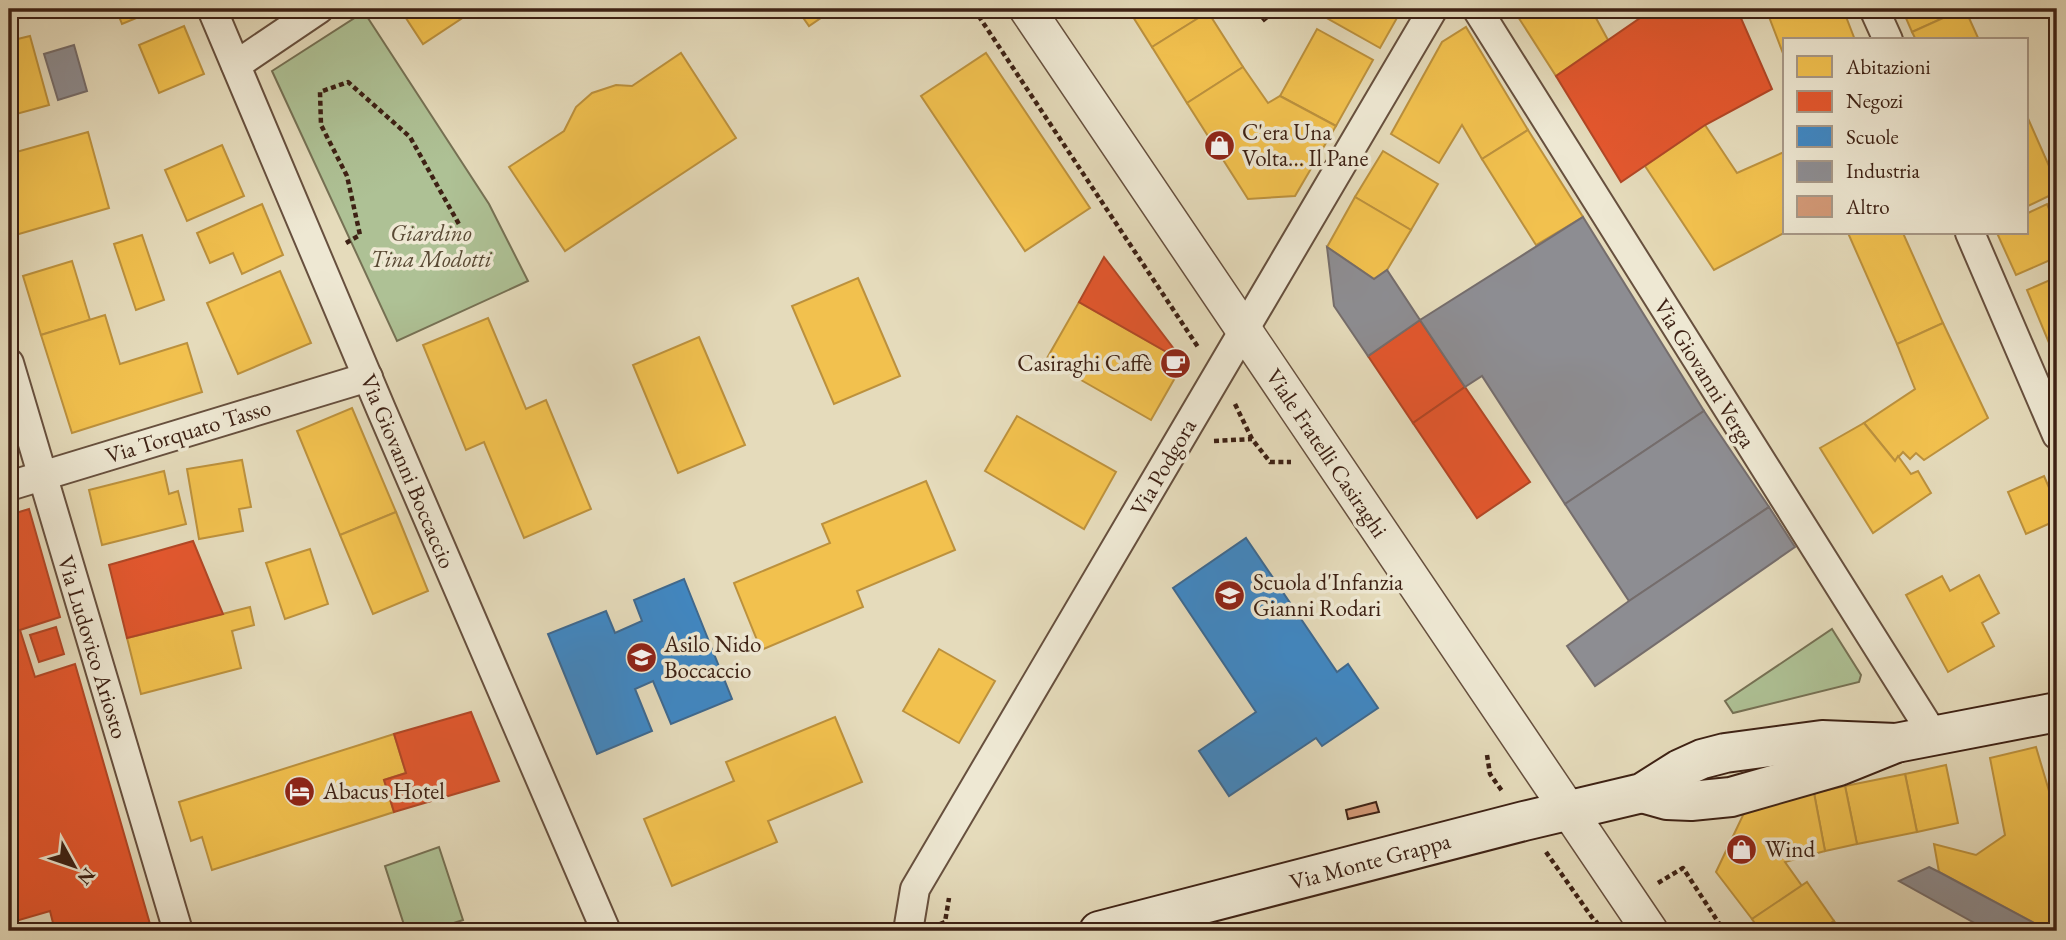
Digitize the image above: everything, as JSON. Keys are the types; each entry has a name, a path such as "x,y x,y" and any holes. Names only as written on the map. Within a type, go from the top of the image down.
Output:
{"main road":[{"name":"Via Monte Grappa","path":"1099,931 1642,793 1691,764 1725,752 1822,740 1896,743 2057,712"}],"street":[{"name":"Via Giovanni Boccaccio","path":"212,9 606,931"},
{"path":"236,65 318,9"},
{"name":"Viale Fratelli Casiraghi","path":"1027,9 1650,931"},
{"name":"Via Podgora","path":"908,931 915,889 1433,9"},
{"name":"Via Giovanni Verga","path":"1477,9 1934,736"},
{"path":"1874,9 1887,38"},
{"path":"1970,234 2057,435"},
{"name":"Via Ludovico Ariosto","path":"9,363 178,931"},
{"name":"Via Torquato Tasso","path":"9,486 368,377"}],"path":[{"path":"318,259 360,235 347,176 321,125 320,92 348,82 410,137 460,226"}],"green space":[{"name":"Giardino Tina Modotti","path":"364,12 489,204 528,281 397,341 272,71"},
{"path":"1832,629 1861,675 1859,682 1733,713 1725,701"},
{"path":"439,847 463,920 429,931 406,931 385,866"}],"building: Abitazioni":[{"path":"9,9 20,9 22,16 9,20"},
{"path":"116,9 158,9 122,24"},
{"path":"400,9 476,9 423,44"},
{"path":"797,9 834,9 809,26"},
{"path":"1128,9 1206,9 1208,12 1152,47"},
{"path":"1329,9 1402,9 1380,48 1325,17"},
{"path":"1513,9 1591,9 1608,40 1556,76"},
{"path":"1766,9 1843,9 1854,38 1783,38 1783,53"},
{"path":"1902,9 1963,9 1912,32"},
{"path":"1965,9 1978,38 1915,38 1912,32"},
{"path":"1208,12 1243,67 1187,103 1152,47"},
{"path":"184,26 204,74 159,93 139,45"},
{"path":"1466,27 1528,130 1482,159 1462,125 1439,163 1391,134 1442,42"},
{"path":"1317,29 1373,60 1336,126 1280,96"},
{"path":"30,36 49,105 9,116 9,41"},
{"path":"681,53 736,138 565,251 509,167 564,131 576,107 592,93 616,85 632,86"},
{"path":"986,53 1090,208 1025,251 921,96"},
{"path":"1243,67 1268,103 1280,96 1336,126 1295,196 1248,199 1187,103"},
{"path":"2028,119 2057,184 2057,192 2028,206"},
{"path":"1705,125 1737,173 1783,152 1783,234 1714,270 1645,166"},
{"path":"1528,130 1583,217 1536,245 1482,159"},
{"path":"88,132 109,208 12,236 9,225 9,154"},
{"path":"222,145 244,196 187,221 165,170"},
{"path":"1383,151 1438,184 1411,230 1355,197"},
{"path":"1355,197 1411,230 1387,270 1374,279 1327,247"},
{"path":"262,204 283,255 242,274 233,253 210,263 197,233"},
{"path":"2047,204 2057,228 2057,257 2016,275 1997,234 2028,234 2028,213"},
{"path":"1848,234 1903,234 1943,323 1897,344"},
{"path":"142,235 164,300 136,310 114,244"},
{"path":"72,261 90,320 41,335 23,276"},
{"path":"280,271 311,343 238,374 207,303"},
{"path":"2057,277 2057,347 2052,350 2027,290"},
{"path":"858,278 900,376 834,404 792,306"},
{"path":"1079,302 1184,362 1151,420 1046,360"},
{"path":"105,315 120,364 187,343 202,392 72,433 41,335"},
{"path":"488,318 526,409 546,400 591,509 524,538 484,442 466,450 423,345"},
{"path":"1943,323 1988,418 1924,460 1916,453 1910,459 1903,452 1895,461 1864,423 1915,389 1897,344"},
{"path":"699,337 745,445 678,473 633,365"},
{"path":"352,408 396,512 340,535 297,431"},
{"path":"1017,416 1116,472 1084,529 985,471"},
{"path":"1864,423 1895,461 1898,456 1911,474 1918,471 1931,493 1873,533 1820,448"},
{"path":"242,460 251,507 239,509 243,531 199,539 187,469"},
{"path":"164,471 169,494 178,491 186,524 102,545 89,490"},
{"path":"2044,476 2057,506 2057,520 2026,534 2008,492"},
{"path":"926,481 955,550 857,591 863,607 761,650 734,583 830,543 822,524"},
{"path":"396,512 428,591 373,614 340,535"},
{"path":"310,549 328,604 285,619 266,563"},
{"path":"1979,575 1999,613 1982,623 1994,646 1948,672 1906,595 1942,576 1950,591"},
{"path":"250,607 254,625 232,631 241,668 141,694 127,638"},
{"path":"939,649 995,681 959,743 903,711"},
{"path":"835,717 862,782 768,821 777,842 672,886 644,819 734,781 726,762"},
{"name":"Abacus Hotel","path":"394,734 406,773 384,780 394,812 212,870 202,837 191,841 179,802"},
{"path":"2036,747 2057,818 2057,931 2049,931 1939,872 1934,844 1976,855 2005,835 1990,758"},
{"path":"1946,765 1958,823 1917,832 1905,774"},
{"path":"1905,774 1917,832 1857,844 1845,786"},
{"path":"1845,786 1857,844 1825,851 1814,793"},
{"path":"1814,793 1825,851 1785,862 1802,886 1752,919 1716,872 1744,813"},
{"path":"1807,882 1834,921 1820,931 1760,931 1752,919"},
{"path":"1834,921 1841,931 1820,931"}],"building: Negozi":[{"path":"1660,9 1737,9 1772,89 1705,125 1621,182 1556,76 1646,14"},
{"path":"1104,257 1184,362 1079,302"},
{"path":"1420,320 1465,387 1413,423 1368,356"},
{"path":"1465,387 1530,482 1477,518 1413,423"},
{"path":"29,509 60,617 20,630 35,677 75,664 152,931 55,931 50,911 9,923 9,515"},
{"path":"193,541 223,614 127,638 109,565"},
{"path":"56,627 64,654 39,662 30,635"},
{"path":"471,712 499,781 394,812 384,780 406,773 394,734"}],"building: Scuole":[{"path":"1246,538 1337,672 1348,664 1378,708 1322,746 1316,738 1229,796 1199,751 1256,712 1173,588"},
{"path":"684,579 732,699 671,724 653,681 635,689 652,731 597,754 548,634 606,611 615,633 642,621 634,600"}],"building: Industria":[{"path":"74,45 87,91 58,100 44,54"},
{"path":"1583,217 1704,411 1565,504 1482,376 1465,387 1420,320"},
{"path":"1327,247 1374,279 1387,270 1420,320 1368,356 1334,306"},
{"path":"1704,411 1769,507 1629,601 1565,504"},
{"path":"1769,507 1795,547 1595,686 1567,646"},
{"path":"1929,867 2049,931 1989,931 1899,881"}],"building: Altro":[{"path":"1254,9 1279,9 1264,21"},
{"path":"1376,802 1379,812 1348,819 1346,810"}],"place":[{"name":"C'era Una Volta... Il Pane","path":"1219,145"},
{"name":"Casiraghi Caffè","path":"1175,363"},
{"name":"Scuola d'Infanzia Gianni Rodari","path":"1230,595"},
{"name":"Asilo Nido Boccaccio","path":"641,657"},
{"name":"Abacus Hotel","path":"300,791"},
{"name":"Wind","path":"1742,849"}]}
